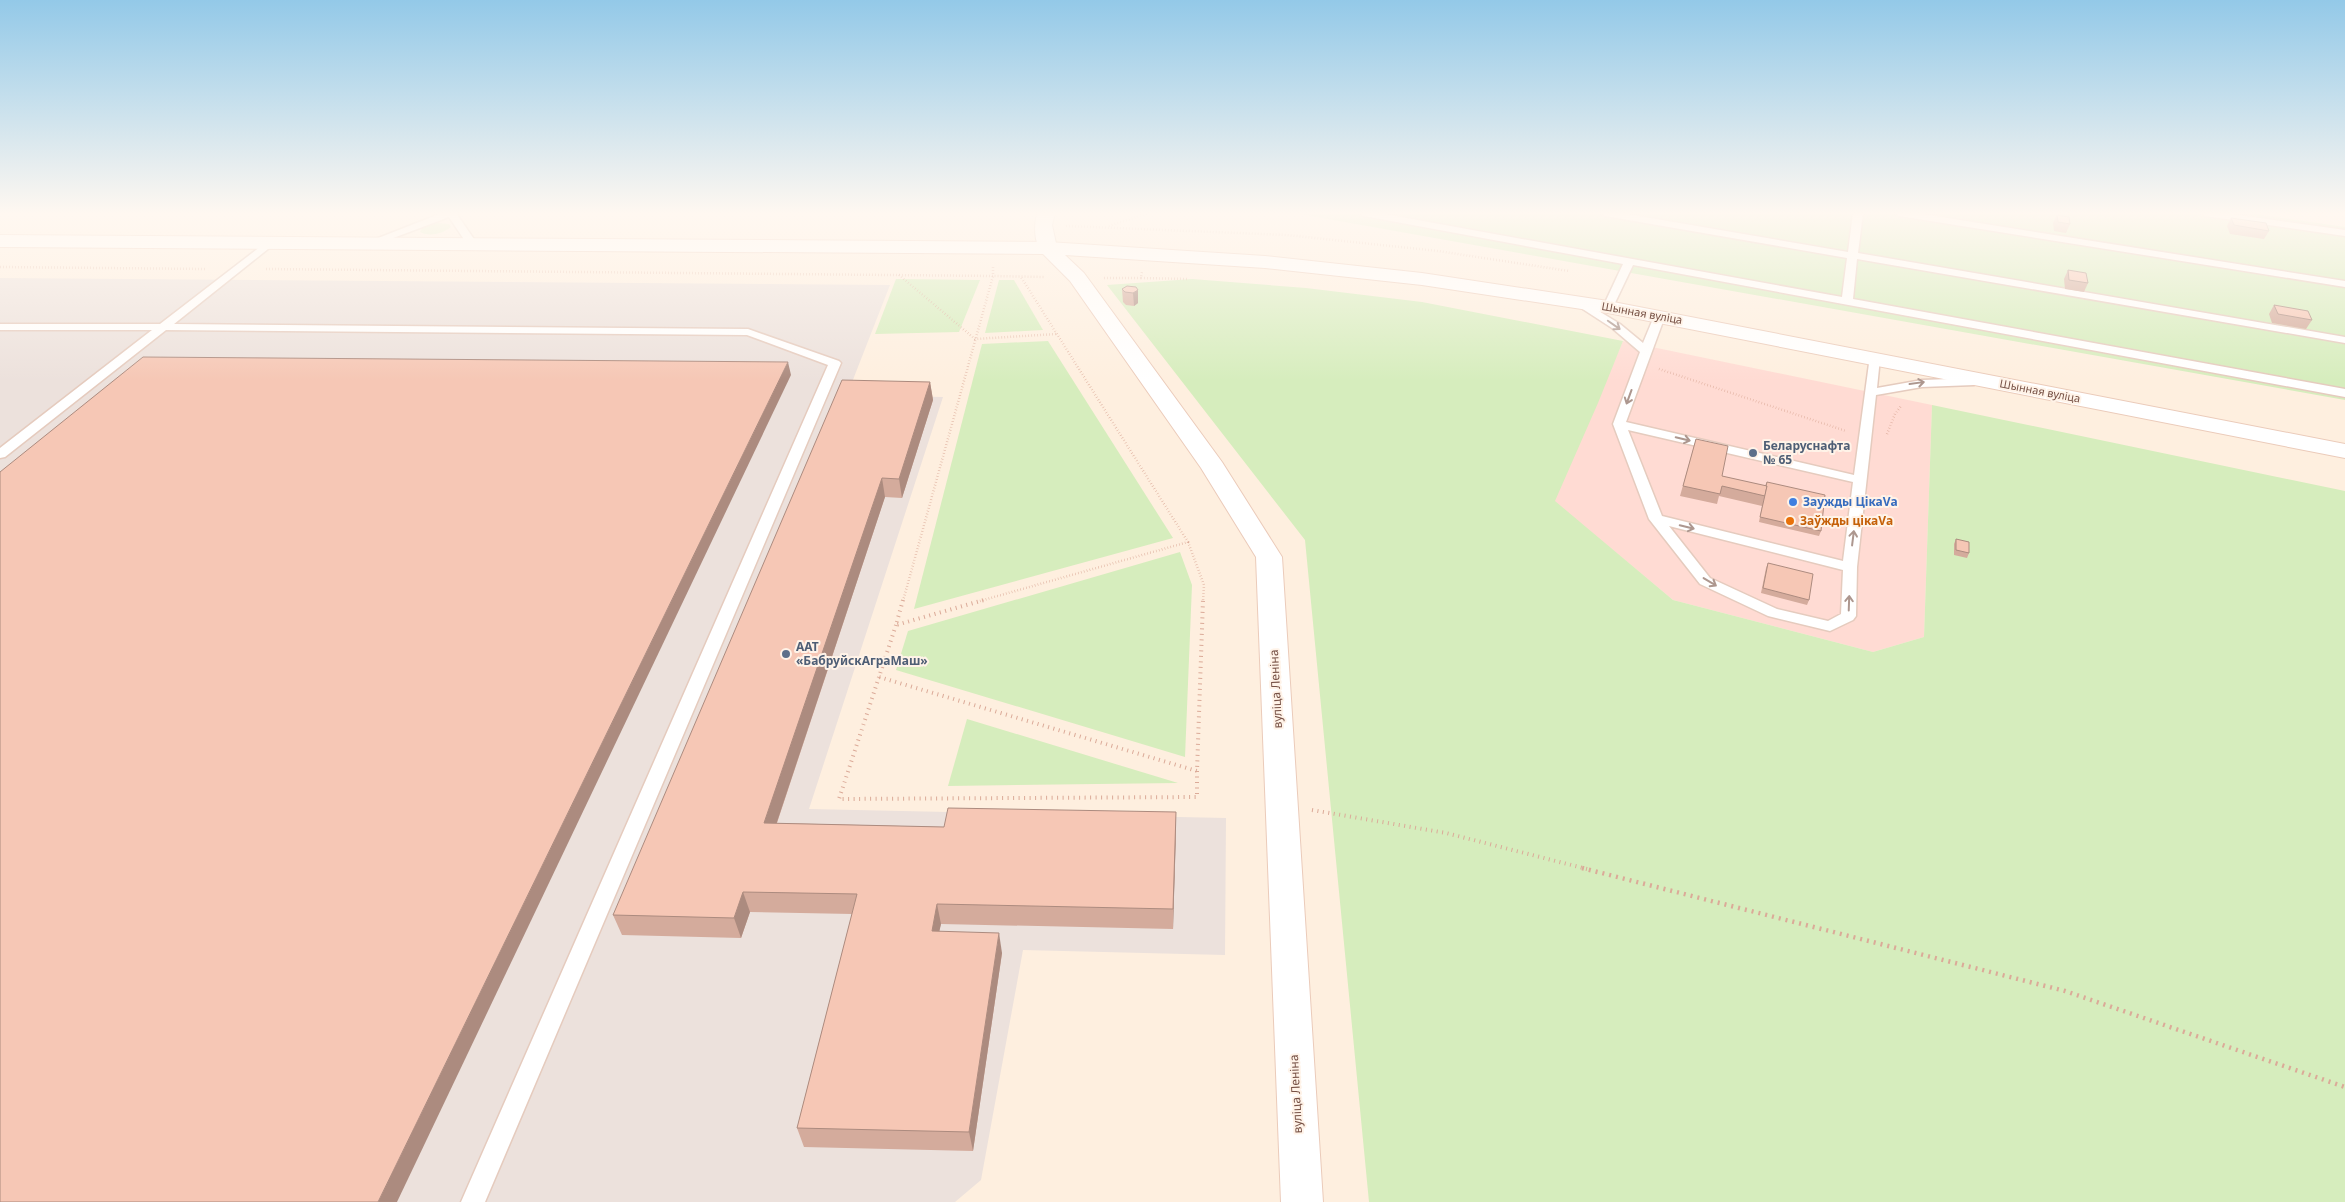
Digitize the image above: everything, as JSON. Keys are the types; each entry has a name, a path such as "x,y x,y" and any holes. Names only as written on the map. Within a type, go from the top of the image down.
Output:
{"main road":[{"name":"вуліца Леніна","path":"1071,269 1213,467 1269,558 1302,1202"},
{"name":"Шынная вуліца","path":"1330,269 1402,277 1579,302 1659,316 2345,451"}],"lane":[{"path":"0,454 236,269"},
{"path":"1608,307 1626,269"},
{"path":"1668,269 2345,392"},
{"path":"1847,302 1851,269"},
{"path":"1930,269 2345,340"},
{"path":"2251,269 2345,284"},
{"path":"1579,302 1616,326 1644,357"},
{"path":"1659,316 1619,424 1656,519 1704,581 1772,613 1830,626 1848,616 1850,568 1874,358"},
{"path":"0,326 748,332 835,363 472,1202"},
{"path":"1870,394 1903,385 1931,381 1991,381"},
{"path":"1619,424 1860,480"},
{"path":"1656,519 1850,568"}],"path":[{"path":"246,269 1191,279"},
{"path":"993,269 993,276 976,339 896,625 839,799 1198,797 1204,584 1188,542 1021,277"},
{"path":"1141,278 1143,269"},
{"path":"1560,269 1573,271"},
{"path":"899,275 976,339 1057,334"},
{"path":"1644,357 1865,437 1884,442 1895,414 1905,401"},
{"path":"896,625 1188,542"},
{"path":"879,676 1198,772"},
{"path":"1282,805 1446,833 2065,991 2345,1086"}],"shaded area":[{"name":"ААТ «БабруйскАграМаш»","path":"0,278 890,285 847,395 943,397 809,809 1226,818 1225,955 1023,950 981,1180 955,1202 0,1202"},
{"name":"Беларуснафта № 65","path":"1623,341 1932,405 1924,637 1873,652 1673,600 1554,501"}],"green space":[{"path":"1609,269 2345,269 2345,400"},
{"path":"896,279 980,280 959,332 875,334"},
{"path":"1192,279 1306,288 1422,302 1623,341 1555,501 1673,600 1873,652 1924,637 1932,405 2345,491 2345,1202 1369,1202 1305,540 1107,285"},
{"path":"999,280 1014,280 1043,330 985,333"},
{"path":"1048,341 1173,538 914,609 982,344"},
{"path":"1180,552 1192,585 1185,757 896,670 908,631"},
{"path":"967,719 1178,783 948,786"}],"building":[{"path":"2068,270 2086,273 2088,283 2069,280"},
{"path":"1127,286 1136,287 1138,290 1133,293 1125,292 1122,289"},
{"path":"2274,305 2308,311 2312,320 2278,314"},
{"path":"143,357 788,362 378,1202 0,1202 0,472"},
{"name":"ААТ «БабруйскАграМаш»","path":"842,380 930,382 899,479 882,478 764,823 944,827 948,808 1176,812 1173,909 937,904 932,931 999,933 969,1132 797,1128 857,894 743,892 734,918 613,915"},
{"path":"1696,439 1728,446 1722,476 1767,486 1765,496 1722,486 1720,494 1683,486"},
{"path":"1767,482 1825,495 1821,531 1760,517"},
{"path":"1956,539 1969,542 1969,553 1956,550"},
{"path":"1768,563 1813,574 1809,600 1763,588"}],"place":[{"name":"Беларуснафта № 65","path":"1753,453"},
{"name":"Заужды ЦікаVа","path":"1793,502"},
{"name":"Заўжды цікаVа","path":"1790,521"},
{"name":"ААТ «БабруйскАграМаш»","path":"786,654"}]}
